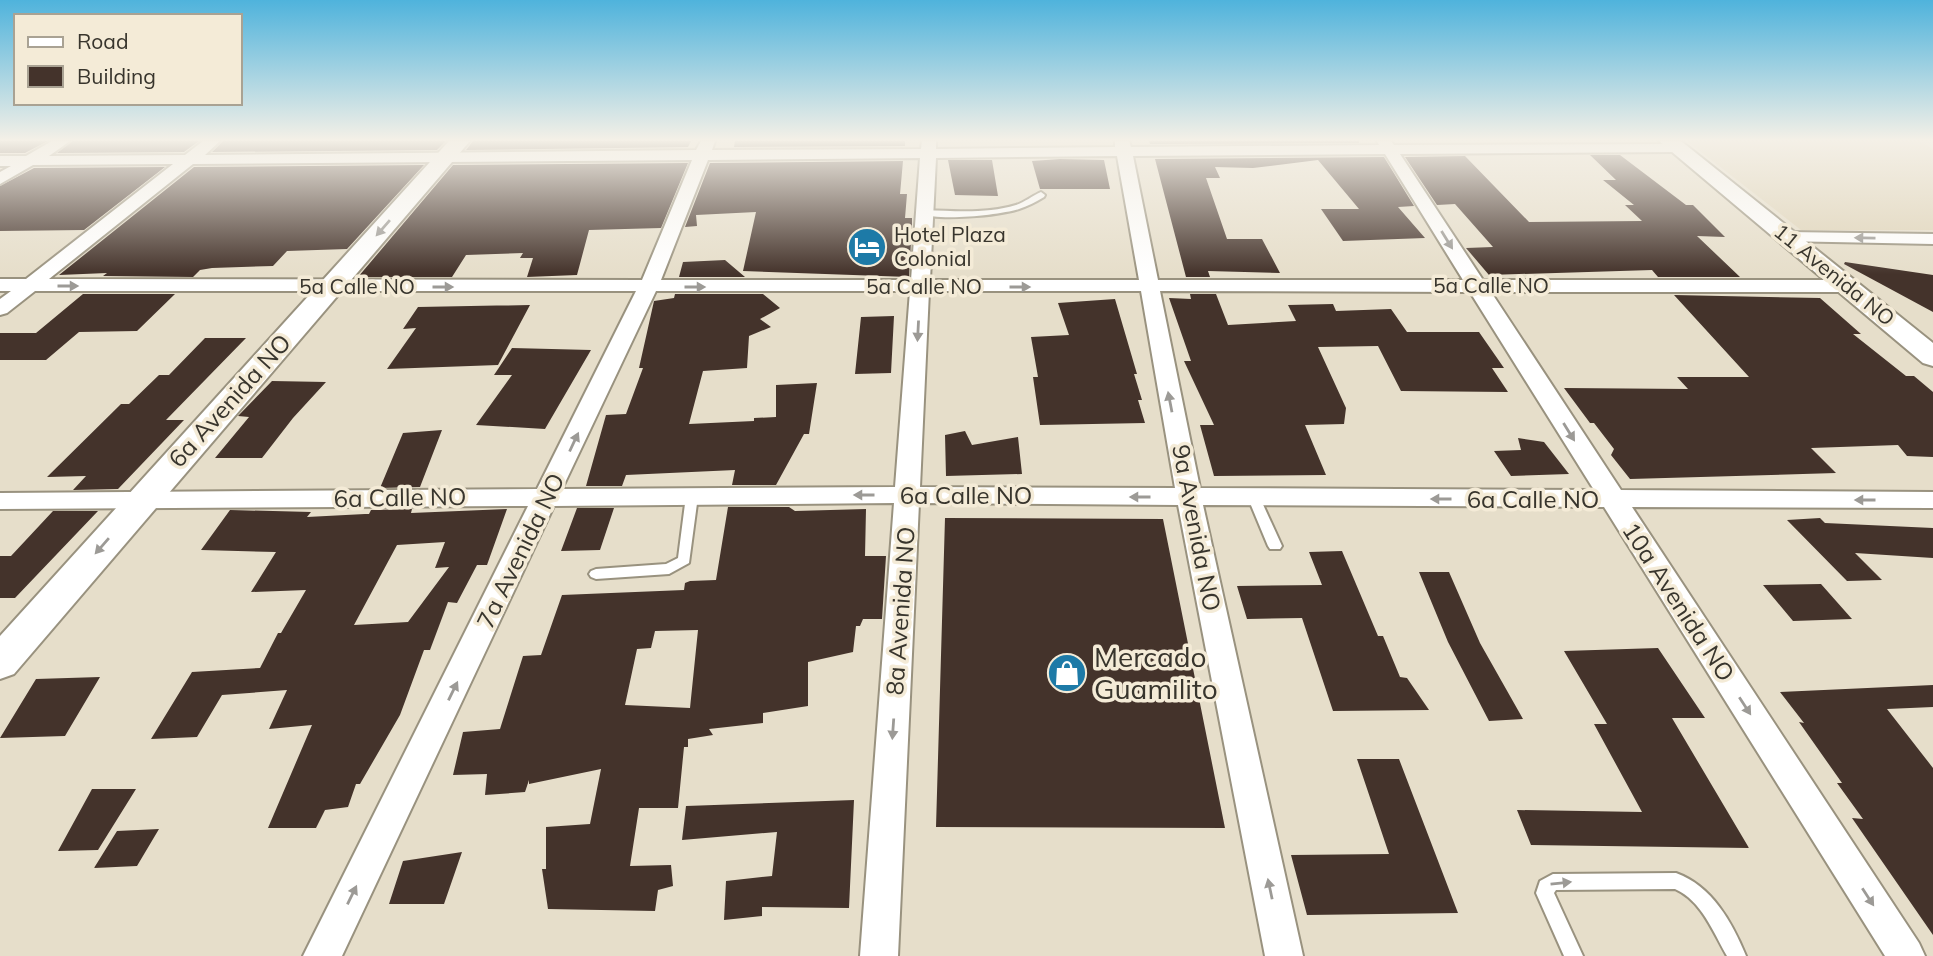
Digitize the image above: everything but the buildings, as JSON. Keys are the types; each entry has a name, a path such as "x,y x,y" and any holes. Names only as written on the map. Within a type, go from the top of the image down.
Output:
{"street":[{"path":"0,309 155,186"},
{"name":"6a Avenida NO","path":"0,663 421,186"},
{"name":"7a Avenida NO","path":"322,956 648,287 690,186"},
{"name":"8a Avenida NO","path":"879,956 927,186"},
{"name":"9a Avenida NO","path":"1130,186 1189,497 1284,956"},
{"name":"10a Avenida NO","path":"1413,186 1906,956"},
{"name":"11 Avenida NO","path":"1724,186 1933,357"},
{"path":"1787,237 1933,239"},
{"name":"5a Calle NO","path":"0,285 1847,286"},
{"name":"6a Calle NO","path":"0,501 908,495 1933,500"}],"lane":[{"path":"925,213 958,214 1011,208 1030,204 1041,195"},
{"path":"596,574 669,569 684,560 692,496"},
{"path":"1254,498 1275,546"},
{"path":"1574,956 1545,893 1546,887 1553,882 1676,881 1689,885 1699,894 1737,956"}],"shaded area":[{"path":"1744,186 1933,186 1933,230 1801,230"}],"place":[{"name":"Hotel Plaza Colonial","path":"867,247"},
{"name":"Mercado Guamilito","path":"1067,673"}]}
